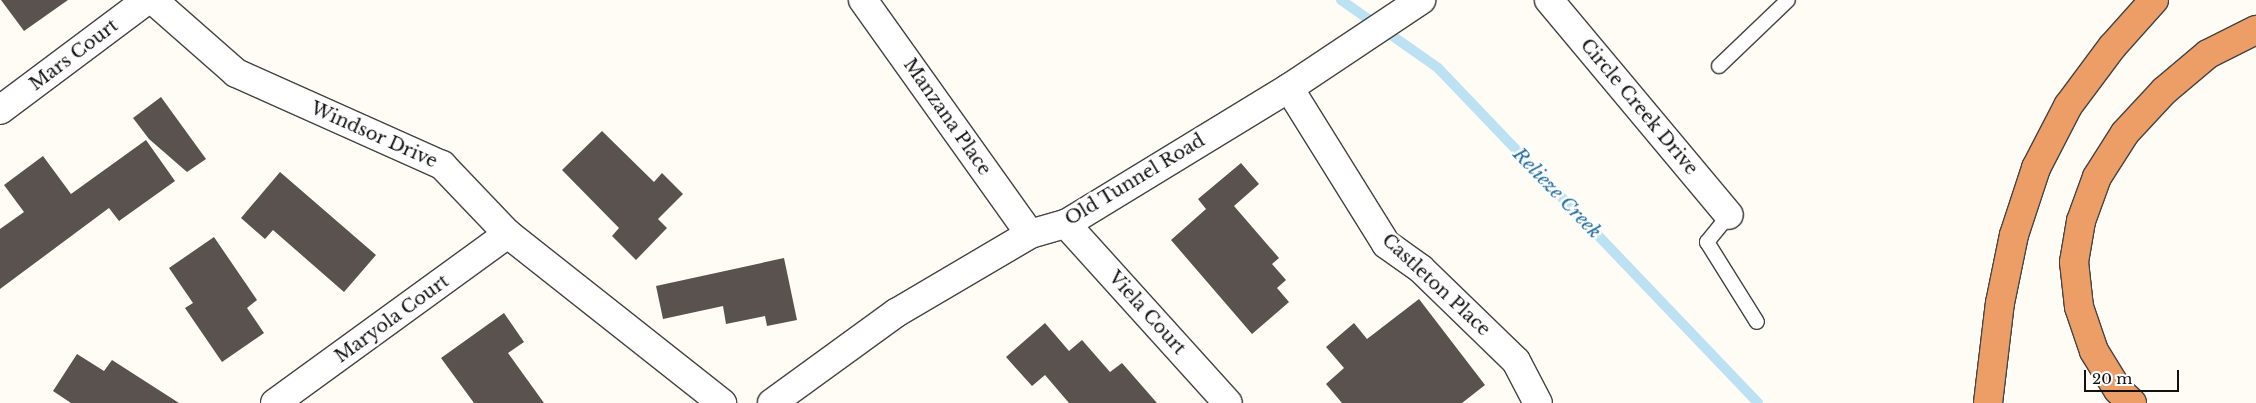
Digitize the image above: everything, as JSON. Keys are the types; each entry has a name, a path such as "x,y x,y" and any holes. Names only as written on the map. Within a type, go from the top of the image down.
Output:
{"highway":[{"path":"1988,403 2000,303 2014,235 2036,168 2068,106 2112,48 2154,0"},
{"path":"2132,403 2118,390 2094,351 2079,307 2074,262 2081,221 2097,177 2125,133 2164,91 2208,54 2256,30"}],"street":[{"name":"Mars Court","path":"0,110 147,0"},
{"name":"Windsor Drive","path":"153,0 236,73 442,165 508,234 722,403"},
{"name":"Manzana Place","path":"864,0 1030,234"},
{"name":"Old Tunnel Road","path":"772,403 896,313 1030,234 1066,224 1290,88 1421,0"},
{"name":"Circle Creek Drive","path":"1549,0 1729,215"},
{"name":"Castleton Place","path":"1290,88 1386,244 1421,269 1516,361 1538,403"},
{"name":"Viela Court","path":"1066,224 1228,403"},
{"name":"Maryola Court","path":"275,403 508,234"}],"lane":[{"path":"1719,66 1788,0"},
{"path":"1729,215 1707,242 1757,322"}],"building":[{"path":"1,0 68,0 24,31"},
{"path":"161,97 206,159 187,172 149,139 133,118"},
{"path":"602,131 654,182 662,173 683,194 658,219 667,228 636,260 612,236 619,228 562,170"},
{"path":"146,140 175,181 119,221 109,208 0,289 0,229 24,212 4,185 43,156 71,194"},
{"path":"1241,163 1259,184 1234,206 1279,258 1272,264 1286,280 1277,288 1289,302 1252,334 1171,240 1206,209 1198,199"},
{"path":"280,172 376,255 344,292 273,230 265,239 241,218"},
{"path":"214,237 257,300 247,308 264,333 222,362 185,308 193,303 169,268"},
{"path":"784,258 797,320 767,326 765,316 726,324 723,306 663,319 656,286"},
{"path":"1419,299 1485,385 1462,403 1342,403 1326,384 1344,368 1326,347 1354,323 1367,339"},
{"path":"504,313 524,342 508,353 544,403 474,403 441,358"},
{"path":"1045,323 1069,351 1082,340 1110,372 1122,363 1157,403 1069,403 1045,375 1032,386 1006,357"},
{"path":"77,354 104,371 112,360 179,403 71,403 53,391"}],"waterway":[{"name":"Relieze Creek","path":"1341,0 1438,68 1758,403"}]}
